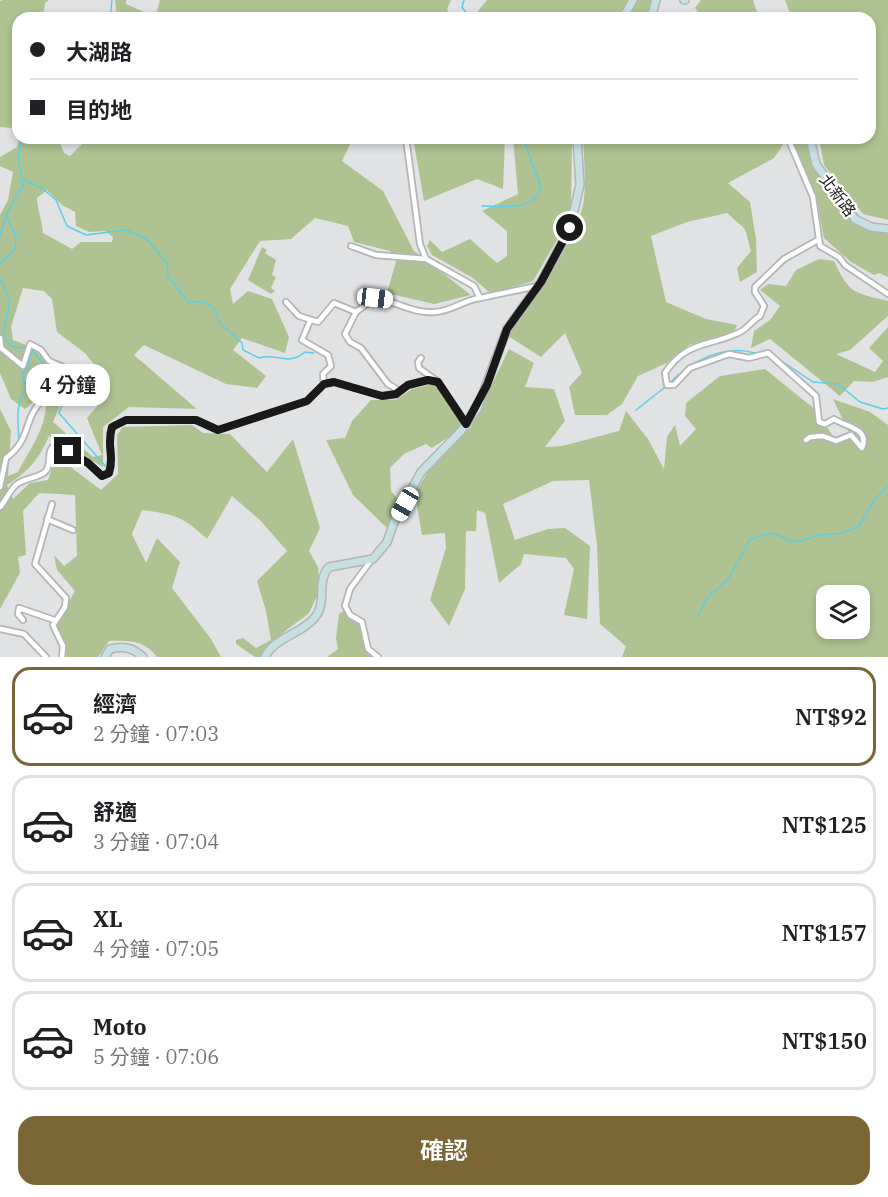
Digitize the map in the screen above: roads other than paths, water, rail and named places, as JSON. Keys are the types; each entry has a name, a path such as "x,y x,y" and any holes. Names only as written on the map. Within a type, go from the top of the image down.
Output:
{"street":[{"path":"407,144 420,244 426,259"},
{"path":"378,657 368,649 362,622 350,615 345,606 350,589 387,542 394,522 421,472 466,424 480,401 507,329 537,286 570,228 578,203 580,184 577,144"},
{"path":"791,144 813,197 818,240 824,250 836,254 845,265 888,294"},
{"name":"北新路","path":"811,144 816,164 855,219 872,227 888,229"},
{"path":"806,440 810,437 823,436 839,441 851,435 858,447 862,448 864,442 861,432 857,429 834,419 825,424 819,422 816,396 768,353 749,358 729,354 690,368 674,385 667,385 664,373 676,358 698,344 715,342 740,333 750,322 760,316 764,306 755,292 755,287 784,259 818,240"},
{"path":"351,246 376,255 426,259 457,274 474,286 480,298"},
{"path":"400,391 388,384 361,348 350,342 345,334 356,312 375,298 393,300 412,310 434,312 453,309 470,300 537,286"},
{"path":"286,302 299,316 310,321 318,322 334,303 356,312"},
{"path":"310,321 302,340 328,355 331,366 323,374 324,384"},
{"path":"0,338 2,348 23,366 30,344 40,350 49,361 82,375 81,386 92,392 93,398"},
{"path":"421,358 418,362 419,368 438,382 466,424"},
{"path":"0,507 16,484 43,473 47,469 50,449 54,445 59,444 88,463 102,476 109,473 112,463 108,441 112,427 126,420 196,420 218,430 307,401 324,384 334,382 382,396 396,394 408,385 428,380 438,382"},
{"path":"0,487 6,458 21,447 30,414 41,401"},
{"path":"52,504 35,564 66,598 65,607 54,620 53,625 63,646 62,657"},
{"path":"47,519 73,530"},
{"path":"265,657 275,644 308,624 315,617 320,609 322,582 328,567 373,559"},
{"path":"23,620 18,614 19,608 54,620"},
{"path":"1,629 24,634 46,657"},
{"path":"105,657 110,649 122,646 135,650 143,657"}],"waterway":[{"path":"111,12 112,0"},
{"path":"464,0 462,7 466,12"},
{"path":"0,236 6,215 23,186 18,156 21,144"},
{"path":"482,206 517,206 533,201 538,195 541,187 525,144"},
{"path":"22,179 42,188 56,200 67,226 86,235 126,230 146,238 167,263 168,276 188,302 205,302 215,309 219,322 242,343 243,350 259,358 287,359 305,352 314,353"},
{"path":"0,264 15,249 16,237 6,215"},
{"path":"0,278 10,301 3,334 6,340 12,346 32,350 46,367 58,368 63,380 64,391 59,413 108,469"},
{"path":"19,442 19,407 26,387 22,374 28,368 32,350"},
{"path":"669,384 687,368 708,356 731,351 755,353"},
{"path":"780,360 813,382 838,384 860,402 883,409 888,408"},
{"path":"636,410 664,388"},
{"path":"698,616 707,598 729,578 750,539 772,533 795,542 821,535 843,533 859,526 875,499 888,486"}]}
